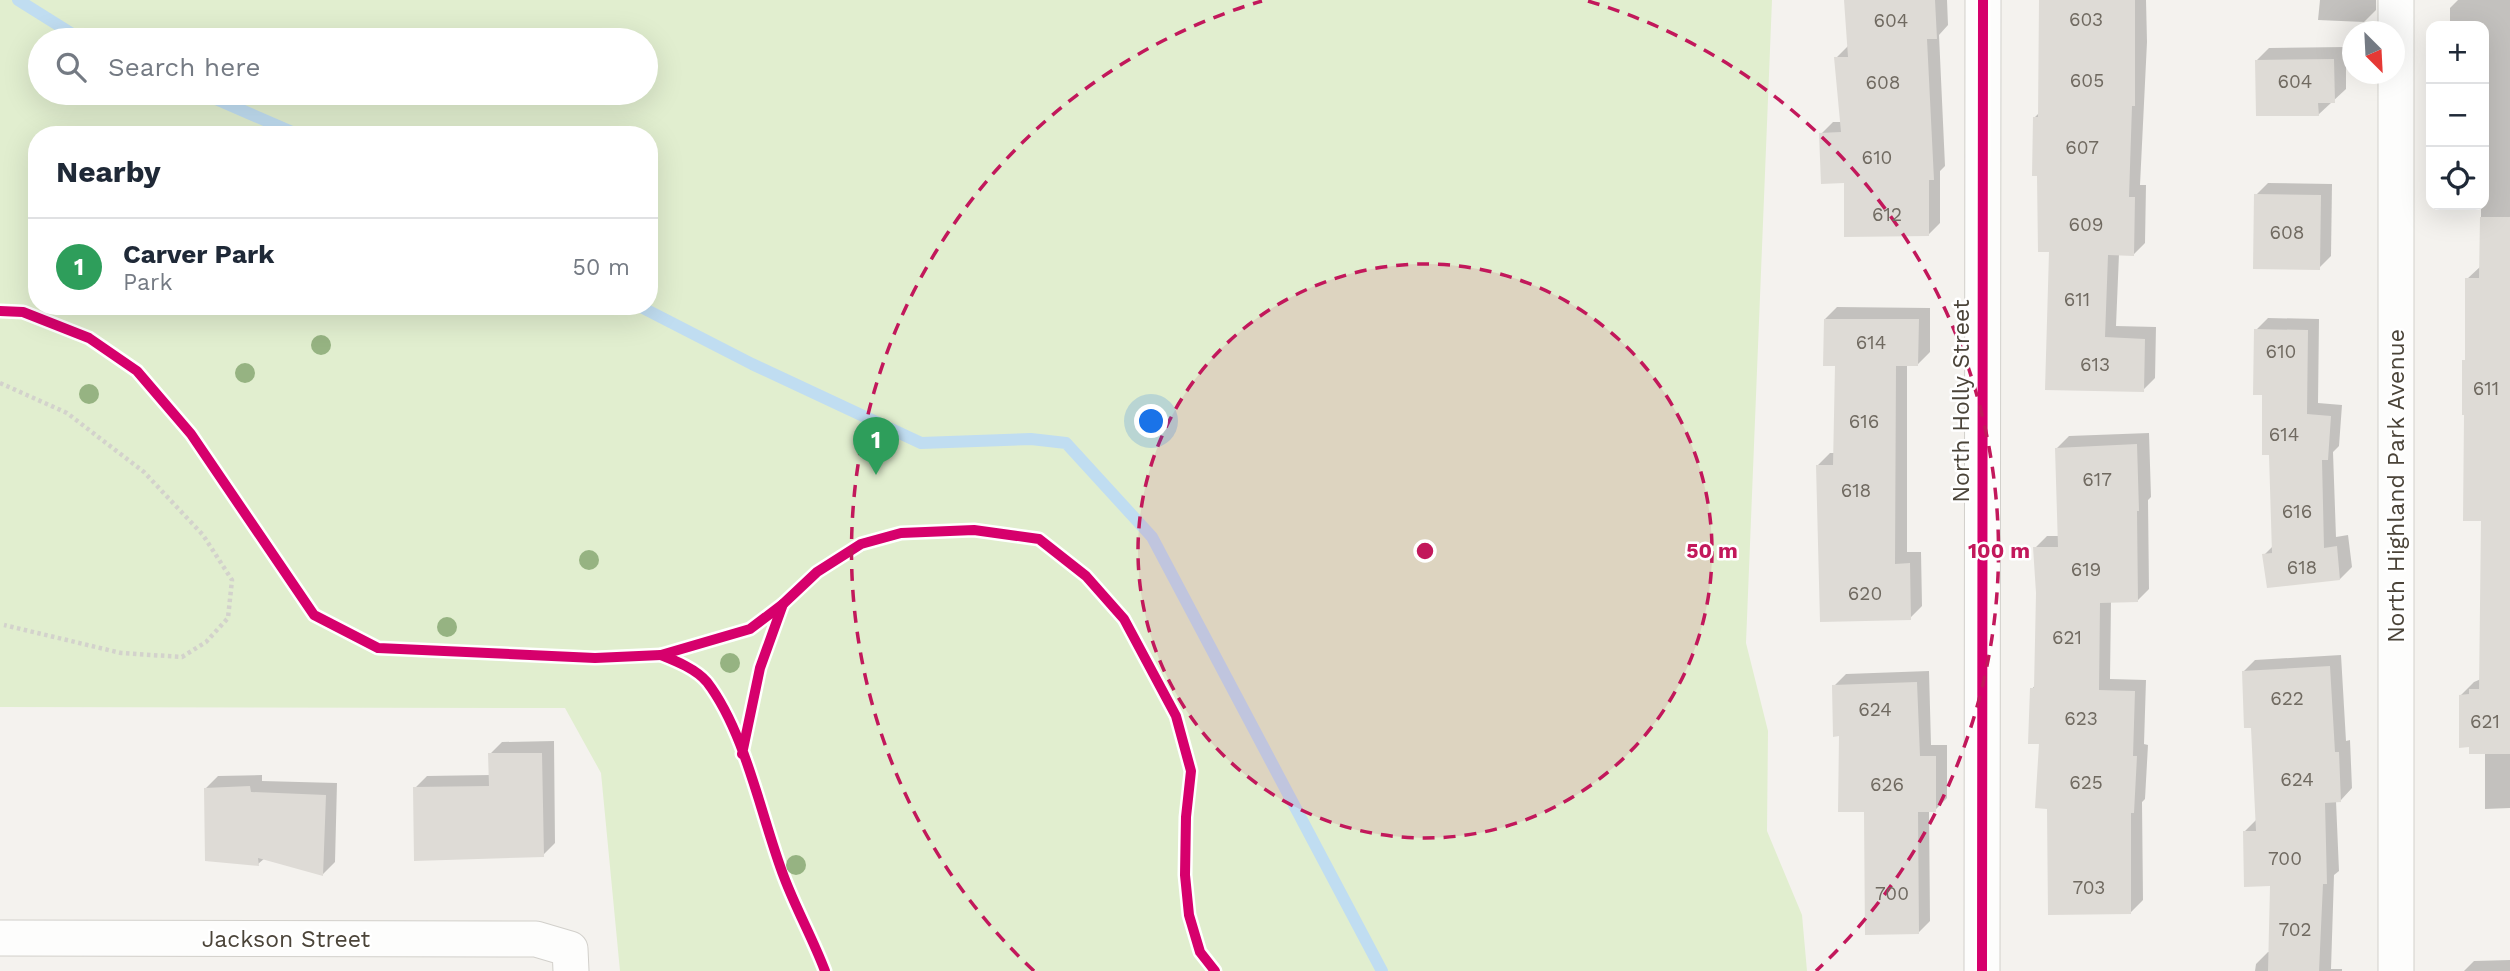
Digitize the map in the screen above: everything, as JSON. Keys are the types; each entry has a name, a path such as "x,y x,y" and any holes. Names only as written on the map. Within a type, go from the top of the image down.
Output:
{"street":[{"name":"North Holly Street","path":"1982,971 1983,0"},
{"name":"North Highland Park Avenue","path":"2396,0 2396,971"},
{"name":"Jackson Street","path":"0,938 536,939 571,960"}],"path":[{"path":"0,383 67,413 144,472 203,535 232,580 228,618 206,642 182,657 121,653 4,625"}],"green space":[{"path":"0,0 1772,0 1746,643 1768,731 1767,831 1802,915 1807,971 620,971 601,773 565,708 0,707"}],"building":[{"path":"1844,0 1935,0 1937,39 1927,39 1934,180 1929,180 1929,236 1844,237 1844,183 1821,184 1819,133 1841,132 1834,57 1848,57"},
{"path":"2039,0 2135,0 2135,106 2132,106 2129,197 2135,197 2134,256 2108,255 2105,337 2145,339 2144,392 2045,390 2049,252 2038,252 2037,176 2032,176 2033,117 2038,117"},
{"path":"2334,59 2335,103 2318,103 2319,116 2256,116 2255,60"},
{"path":"2254,194 2321,195 2320,270 2253,269"},
{"path":"2480,217 2510,217 2510,754 2469,754 2469,747 2459,748 2459,695 2469,694 2469,689 2479,689 2481,521 2463,521 2462,360 2465,360 2465,278 2479,278"},
{"path":"1824,319 1919,319 1918,366 1896,366 1895,564 1910,563 1911,620 1820,622 1816,465 1833,465 1835,366 1823,366"},
{"path":"2254,329 2308,330 2307,414 2331,416 2328,460 2322,460 2324,548 2337,546 2340,580 2267,588 2262,554 2272,553 2269,455 2262,455 2262,395 2253,395"},
{"path":"2137,444 2138,602 2100,603 2099,690 2135,691 2133,756 2137,756 2134,813 2131,813 2131,914 2048,915 2047,809 2035,808 2039,744 2028,744 2030,688 2034,688 2036,593 2033,547 2058,547 2055,448"},
{"path":"2330,666 2341,802 2325,803 2327,884 2323,884 2319,971 2268,971 2270,886 2244,887 2243,831 2256,831 2251,728 2244,728 2242,671"},
{"path":"1917,682 1920,756 1936,756 1936,812 1918,812 1919,934 1865,935 1864,812 1838,812 1839,736 1833,737 1832,685"},
{"path":"488,753 542,753 544,857 414,861 413,787 489,786"},
{"path":"250,786 251,792 326,795 323,876 258,858 259,866 205,861 204,788"}],"waterway":[{"path":"18,0 63,28"},
{"path":"230,105 278,126"},
{"path":"657,315 752,364 921,443 1031,439 1066,443 1152,537 1382,971"}],"cycle path":[{"path":"1982,971 1983,0"},
{"path":"0,311 28,314"},
{"path":"31,315 89,338 137,371 191,434 314,615 378,648 595,658 661,655"},
{"path":"783,604 817,572 861,544 901,533 974,530 1039,539 1086,576 1124,619 1176,716 1191,771 1186,817 1185,875 1189,915 1200,952 1215,971"},
{"path":"742,754 760,668 783,604 750,629 661,655 697,673 707,682 721,703 732,726 742,750 752,776 784,877 825,971"}],"place":[{"name":"Carver Park","path":"876,475"}]}
